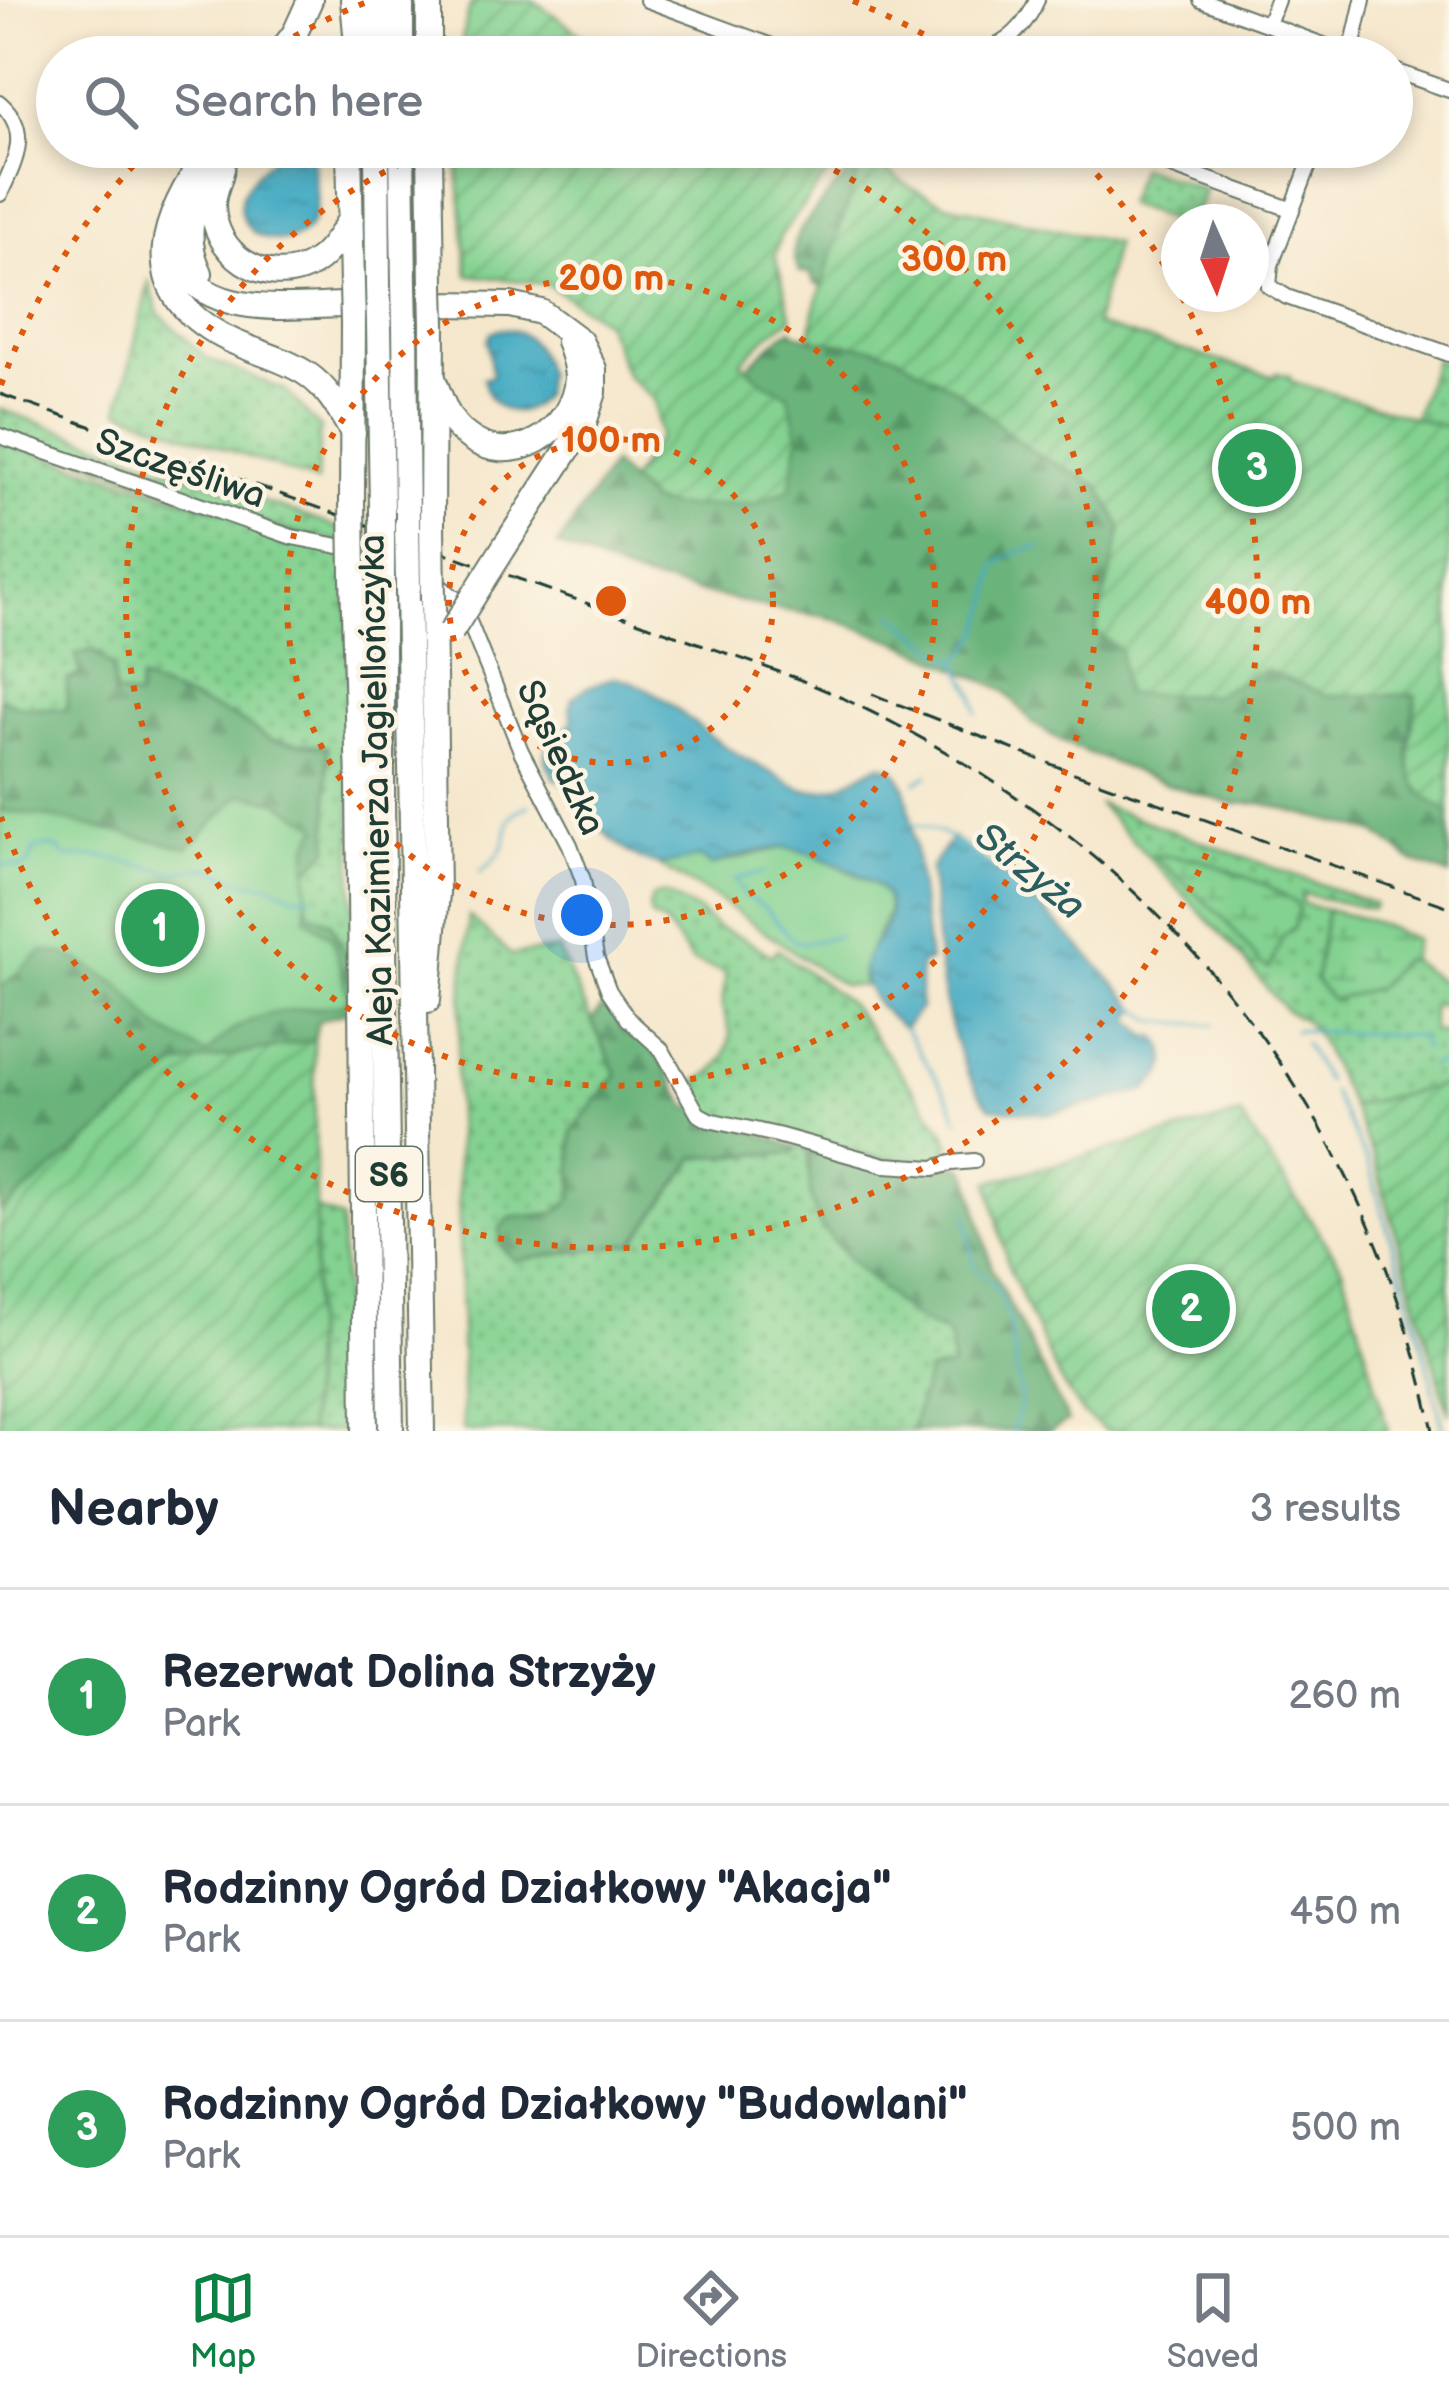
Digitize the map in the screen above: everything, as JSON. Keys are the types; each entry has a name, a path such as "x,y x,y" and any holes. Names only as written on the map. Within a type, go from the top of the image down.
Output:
{"highway":[{"path":"293,36 310,0"},
{"path":"312,36 321,0"},
{"path":"401,0 401,36"},
{"path":"429,0 429,36"},
{"path":"346,36 362,4"},
{"path":"360,36 362,4"},
{"path":"362,4 371,36"},
{"path":"206,168 180,195 164,244 168,273 184,305 224,337 308,375 328,393 353,433"},
{"path":"214,168 198,197 190,236 203,278 233,302"},
{"path":"220,168 213,206 216,223 229,250 251,267 279,272 307,267 330,249 351,218"},
{"path":"350,168 351,218 366,298 352,499 365,1431"},
{"name":"Aleja Kazimierza Jagiellończyka","path":"376,168 366,298 392,324 420,524 408,588 422,1431"},
{"name":"Aleja Kazimierza Jagiellończyka","path":"366,298 397,168"},
{"path":"417,1145 437,893 433,601 420,524 434,377 431,168"},
{"path":"180,195 175,243 181,269 203,291 233,302 276,307 366,298"},
{"path":"434,663 583,426 595,381 580,341 541,311 521,306 435,305"},
{"name":"Aleja Kazimierza Jagiellończyka","path":"392,324 382,511 392,1431"},
{"path":"434,377 446,411 472,440 500,448 535,443 561,422 574,395 575,362 563,328"}],"street":[{"path":"647,0 745,36"},
{"path":"1012,36 1022,28 1036,0"},
{"path":"1201,0 1300,36"},
{"path":"1268,24 1276,0"},
{"path":"1356,36 1363,0"},
{"path":"1413,77 1449,90"},
{"path":"0,104 17,124 20,141 18,158 0,194"},
{"path":"1177,168 1290,209"},
{"path":"1307,168 1271,265 1269,286 1287,297 1449,354"},
{"name":"Szczęśliwa","path":"0,436 292,537 344,547"},
{"name":"Sąsiedzka","path":"344,547 427,576 445,588 466,614 521,751 570,844 583,880 596,957 609,991 628,1018 662,1051 698,1114 885,1166 934,1168 974,1161"}],"green space":[{"path":"479,0 533,0 584,36 463,36 470,5"},
{"path":"458,168 835,168 780,236 775,255 792,318 741,362 765,383 788,394 799,436 790,489 753,504 672,507 652,503 630,481 660,436 654,399 627,376 605,322 547,284 468,275"},
{"path":"862,168 824,286 815,283 810,273 799,272 795,242 827,196"},
{"path":"862,168 883,168 946,204 1115,243 1095,325 1275,377 1277,373 1290,376 1294,382 1449,428 1449,812 1431,801 1412,776 1409,762 1416,695 1326,695 1265,670 1213,695 1124,694 1120,650 1095,631 1122,528 1099,486 1030,450 955,389 896,355 815,340 811,333"},
{"path":"1140,168 1205,190 1200,204 1161,204 1161,217 1126,204"},
{"path":"149,282 159,314 208,359 285,390 320,428 317,482 119,410"},
{"path":"792,329 815,340 896,355 956,389 1030,450 1099,486 1122,528 1095,631 1213,695 1265,670 1326,695 1416,695 1409,762 1419,789 1449,812 1449,875 1412,861 1377,833 1261,803 1232,804 1166,784 1066,744 1033,723 1004,690 899,642 828,617 634,577 558,545 612,464 651,503 765,383 747,367"},
{"path":"1435,359 1449,364 1449,428 1414,418"},
{"path":"0,409 347,531 347,543 287,531 0,431"},
{"path":"0,441 347,551 354,967 330,922 308,913 306,872 327,747 271,740 232,716 140,681 138,698 114,694 80,674 68,710 21,707 0,698"},
{"path":"93,650 113,667 114,694 138,698 140,680 232,716 271,740 327,747 329,849 306,872 308,912 330,922 354,967 355,1005 318,1021 314,1040 177,1066 0,1213 0,698 21,707 67,710 67,680 80,674 76,655"},
{"path":"241,794 276,801 319,826 308,846 306,918 332,938 349,998 342,1005 251,1020 207,1055 158,1027 120,985 60,953 43,951 0,988 0,810 188,848"},
{"path":"1098,804 1374,904 1372,909 1303,894 1301,903 1327,910 1316,972 1332,1000 1376,988 1403,959 1449,987 1449,1004 1431,1006 1433,1033 1449,1032 1449,1084 1351,1106 1318,1037 1305,1021 1285,1010 1230,943"},
{"path":"782,848 819,856 880,887 887,898 888,912 862,969 863,986 842,985 719,900 658,865 700,857 711,865"},
{"path":"1153,855 1200,859 1266,885 1296,903 1294,927 1283,936 1270,968 1261,964 1222,916"},
{"path":"665,894 772,956 777,949 849,1003 944,1131 950,1144 943,1158 926,1165 885,1159 708,1113 688,1086 712,1072 724,1058 731,1035 722,1006 726,973 692,961 665,924 651,917 653,896"},
{"path":"1327,910 1366,919 1415,939 1410,960 1402,960 1376,988 1332,1000 1315,981"},
{"path":"469,916 511,955 558,949 617,1075 572,1131 573,1198 556,1213 511,1218 634,1243 696,1157 793,1153 795,1147 808,1150 811,1198 820,1225 909,1314 950,1337 952,1367 911,1431 463,1431 456,1074"},
{"path":"607,1000 622,1032 653,1047 687,1106 795,1147 793,1153 696,1157 634,1243 515,1261 501,1246 500,1228 510,1218 556,1213 573,1198 572,1131 617,1075 592,1021"},
{"path":"314,1040 316,1209 308,1431 0,1431 0,1213 177,1066"},
{"path":"1449,1084 1449,1414 1375,1162 1351,1106"},
{"path":"1240,1115 1343,1268 1388,1431 1106,1431 1082,1413 1059,1379 1008,1266 989,1182"},
{"path":"808,1151 963,1167 992,1269 1068,1421 1050,1431 911,1431 928,1372 952,1367 950,1337 909,1314 820,1225 811,1198"},
{"path":"316,1209 341,1219 348,1431 309,1431"}],"water":[{"path":"262,168 313,168 316,209 300,235 271,240 247,226 241,213 242,196"},
{"path":"498,329 516,331 530,340 545,371 544,389 526,409 500,407 490,396 484,378 492,376 488,341"},
{"path":"615,677 646,688 712,738 801,789 833,788 880,764 894,768 905,786 912,824 929,961 920,966 920,1008 904,1028 877,1003 863,972 889,915 880,888 818,856 792,849 756,852 711,865 700,857 667,864 648,862 605,833 563,781 554,778 546,750 573,720 572,698"},
{"path":"952,838 1027,896 1138,1009 1131,1019 1163,1044 1166,1062 1164,1072 1146,1091 1048,1114 990,1107 960,1055 939,961 930,869"}],"waterway":[{"path":"957,661 974,642 985,618 995,567 1016,553 1040,547"},
{"path":"893,614 957,661 977,712"},
{"path":"916,782 928,775"},
{"name":"Strzyża","path":"480,872 502,848 511,817 529,806"},
{"name":"Strzyża","path":"912,824 948,837 1001,875"},
{"name":"Strzyża","path":"0,864 21,868 29,863 34,849 51,846 66,857 103,857 172,872 209,868 294,896 312,896"},
{"path":"764,873 735,879 745,896 764,907 793,940 804,943 839,936"},
{"name":"Strzyża","path":"1136,1007 1155,1021 1214,1025"},
{"path":"904,1028 958,1119"},
{"name":"Strzyża","path":"1294,1030 1420,1036 1424,1050"},
{"path":"1304,1043 1326,1081"},
{"name":"Strzyża","path":"1430,1066 1449,1060"},
{"path":"1332,1092 1368,1163 1444,1431"},
{"path":"967,1215 974,1266 996,1287 1009,1319 1021,1404 1013,1431"}],"railway":[{"path":"0,394 796,678 915,735 1025,803 1124,883 1212,973 1287,1074 1350,1184 1399,1303 1433,1431"},
{"path":"872,694 1066,770 1449,907"}],"place":[{"name":"Rodzinny Ogród Działkowy \"Budowlani\"","path":"1257,468"},
{"name":"Rezerwat Dolina Strzyży","path":"160,928"},
{"name":"Rodzinny Ogród Działkowy \"Akacja\"","path":"1191,1309"}]}
